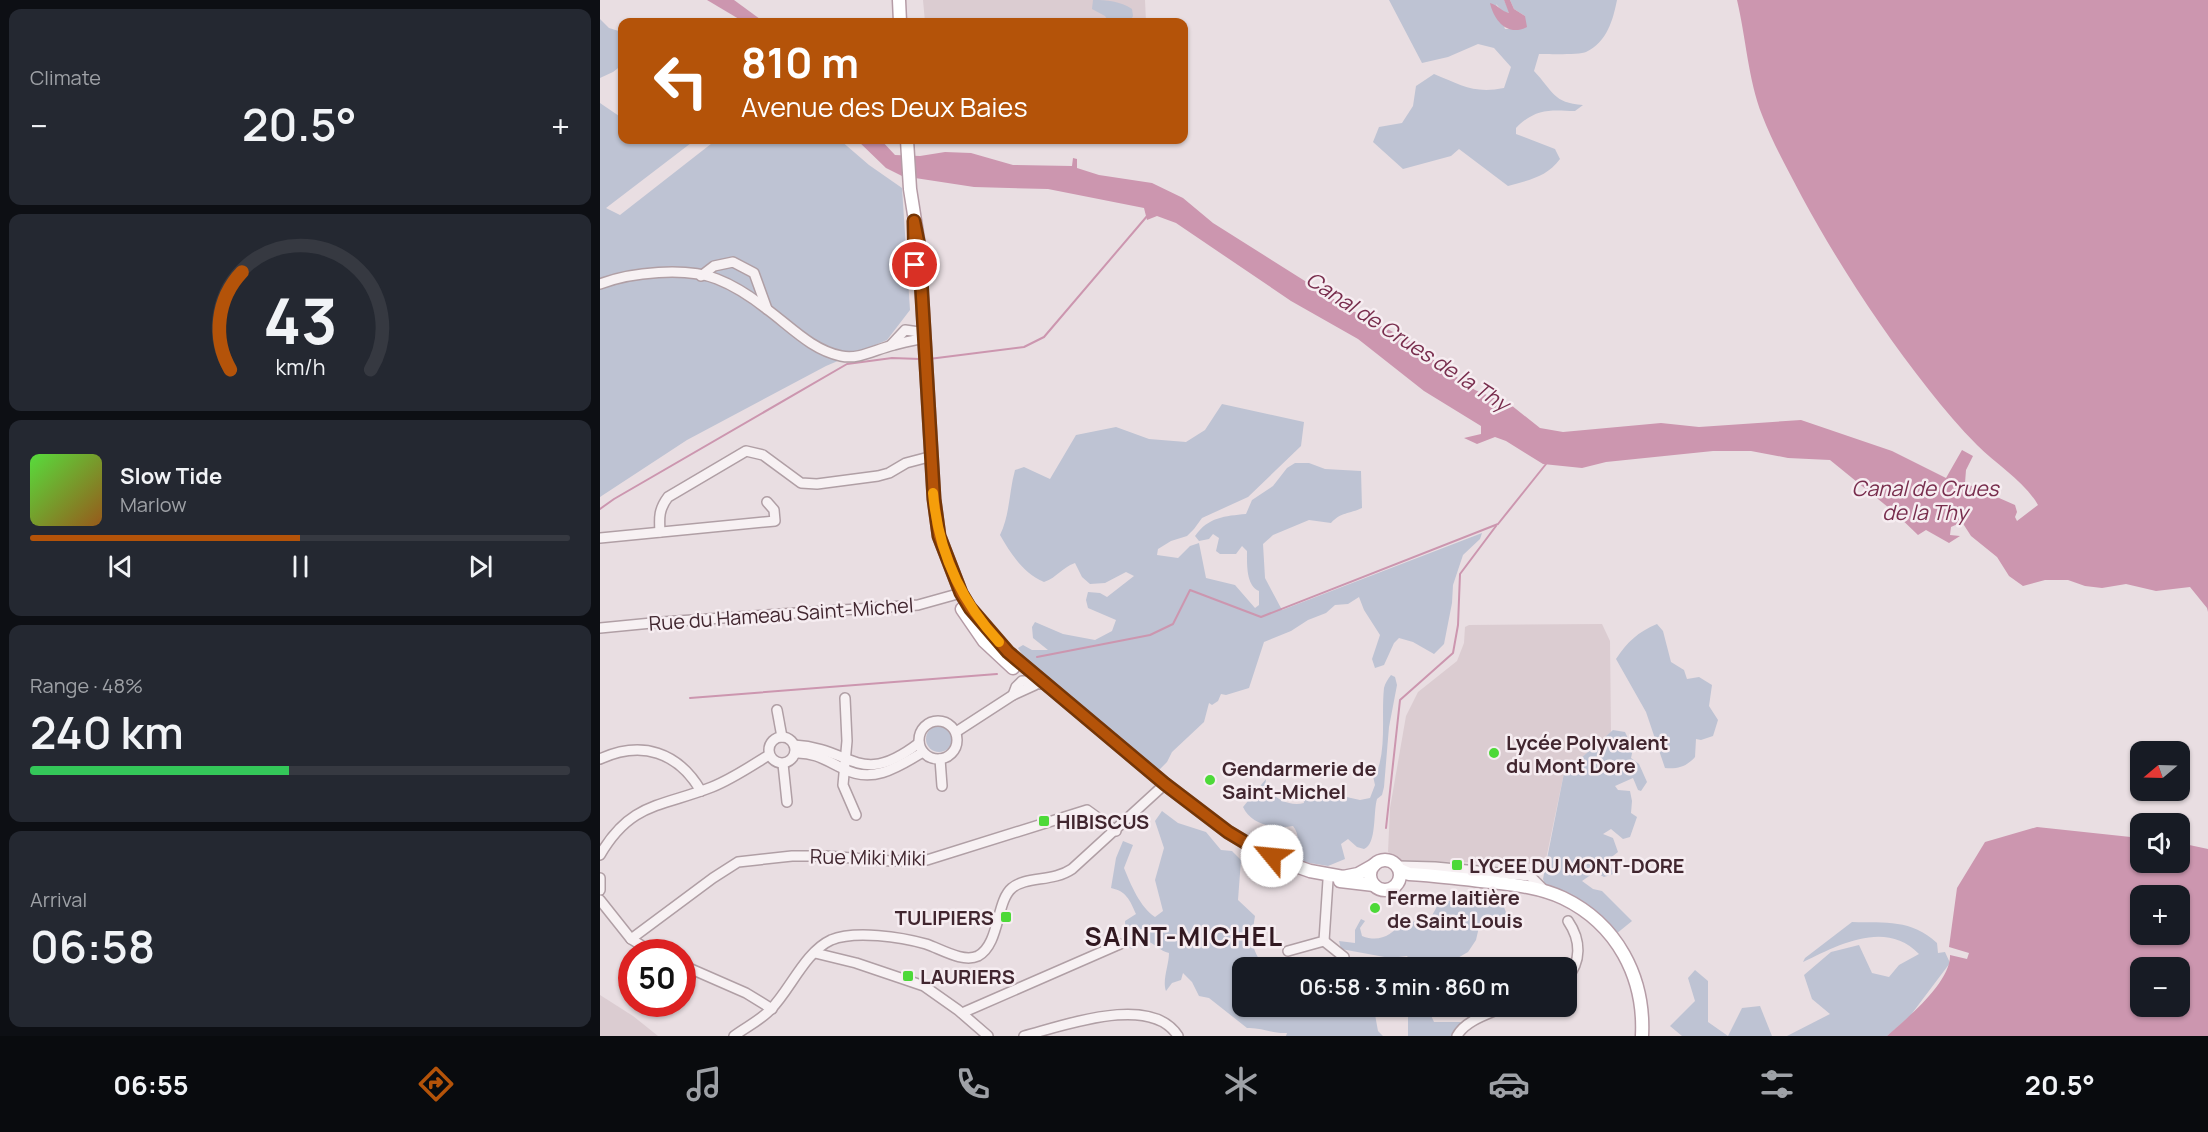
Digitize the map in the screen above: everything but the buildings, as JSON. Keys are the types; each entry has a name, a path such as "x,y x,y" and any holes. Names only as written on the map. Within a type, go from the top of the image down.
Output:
{"main road":[{"path":"898,0 900,18"},
{"path":"908,146 910,189 919,246 922,341 939,536 958,594 1008,652 1202,819 1256,855 1290,870 1328,880 1374,885 1387,890 1392,889 1399,873"},
{"path":"914,221 918,319 922,341"},
{"path":"924,366 927,490 936,542 958,594 984,641 1012,667 1163,785 1228,832 1258,850 1287,863 1310,871 1343,877 1358,874 1386,859 1399,873 1518,885 1562,897 1603,927 1620,947 1631,967 1639,990 1642,1007 1642,1036"},
{"path":"1374,865 1370,877 1374,885"}],"street":[{"path":"702,276 714,267 733,262 754,273 767,309"},
{"path":"600,284 633,275 684,272 716,279 742,292 767,309 806,341 842,357 868,354 891,345 922,341"},
{"path":"891,345 918,319"},
{"path":"905,330 922,341"},
{"path":"660,532 658,514 660,507 668,497 746,452 763,455 801,483 817,484 878,476 889,473 906,463 925,458"},
{"path":"600,538 775,521 774,510 767,502"},
{"name":"Rue du Hameau Saint-Michel","path":"600,628 710,618 918,605 958,594"},
{"path":"1012,667 1014,691"},
{"path":"956,732 1014,691 1022,681 1036,681 1062,702 1070,704"},
{"path":"845,698 847,741 845,770 842,778 856,815"},
{"path":"777,711 782,737"},
{"path":"942,720 956,732 957,744 951,754 940,759 928,756 921,748 921,731 931,722 942,720"},
{"path":"782,737 789,739 794,749 791,760 783,764 775,762 769,755 771,743 782,737"},
{"path":"794,749 810,746 868,766 880,764 921,748"},
{"path":"794,749 814,754 845,770 866,776 884,773 921,748"},
{"path":"600,759 630,749 668,757 688,772 701,791"},
{"path":"600,855 612,836 635,814 657,804 701,791 769,755"},
{"path":"940,759 942,786"},
{"path":"783,764 787,802"},
{"path":"734,1036 772,1009 805,962 828,942 840,937 863,935 916,941 968,959 978,956 986,950 1007,894 1012,888 1034,879 1063,875 1116,831 1163,785"},
{"name":"Rue Miki Miki","path":"631,939 738,862 792,856 826,856 856,860 927,860 1087,810 1116,831"},
{"path":"1399,873 1434,867 1530,876 1546,892"},
{"path":"600,878 600,891"},
{"path":"1324,941 1328,880"},
{"path":"600,900 631,939"},
{"path":"1568,921 1578,941 1577,960"},
{"path":"1288,951 1324,941"},
{"path":"1324,941 1344,957"},
{"path":"962,1013 1120,944"},
{"path":"815,953 856,963 924,986 962,1013 988,1036"},
{"path":"696,971 746,993 772,1009"},
{"path":"1023,1036 1113,1015 1130,1014 1151,1016 1172,1028 1178,1036"},
{"path":"1457,1036 1471,1023 1483,1017"}],"shaded area":[{"path":"923,0 1145,0 1146,18 925,18"},
{"path":"1093,0 1108,1 1123,4 1132,9 1133,16 1132,18 1106,18 1092,9"},
{"path":"1389,0 1504,0 1510,13 1503,12 1496,4 1505,29 1511,29 1525,16 1514,9 1510,0 1617,0 1608,30 1593,48 1578,54 1539,54 1534,71 1554,95 1565,102 1583,105 1575,111 1550,111 1537,114 1523,121 1516,128 1516,134 1555,149 1560,159 1555,165 1537,177 1508,186 1459,149 1451,156 1403,169 1373,142 1379,127 1402,123 1413,106 1416,86 1434,74 1460,85 1493,90 1504,88 1511,67 1494,48 1478,44 1448,57 1422,63"},
{"path":"600,19 609,28 618,31 618,68 600,78"},
{"path":"600,103 618,115 618,144 690,144 606,208 620,215 711,144 845,144 869,165 902,188 910,310 887,340 826,366 687,440 600,497"},
{"path":"1222,404 1304,422 1301,446 1248,497 1202,518 1187,536 1171,541 1158,549 1157,555 1178,558 1190,546 1199,543 1206,578 1235,585 1255,608 1259,605 1259,591 1249,580 1247,551 1242,546 1236,554 1220,554 1216,551 1219,538 1213,534 1209,539 1199,541 1195,536 1211,521 1246,514 1252,500 1273,486 1287,468 1295,463 1309,463 1325,469 1361,471 1362,508 1342,515 1331,523 1309,520 1273,535 1263,544 1265,578 1282,610 1482,533 1480,539 1463,555 1453,585 1444,644 1434,654 1413,642 1399,638 1394,643 1384,665 1375,668 1372,659 1380,635 1364,610 1359,597 1348,604 1335,605 1326,613 1264,642 1249,688 1226,695 1221,694 1218,701 1212,705 1209,703 1204,722 1172,752 1167,762 1157,772 1030,666 1018,648 1023,645 1032,650 1048,650 1033,638 1032,627 1035,622 1063,634 1095,640 1112,631 1116,620 1088,608 1086,600 1088,592 1100,593 1107,597 1134,576 1126,572 1105,583 1090,584 1082,577 1075,563 1044,582 1024,568 1013,556 1000,535 1006,519 1015,470 1024,467 1050,479 1076,435 1116,427 1149,439 1186,442 1205,430"},
{"name":"Lycée Polyvalent du Mont Dore","path":"1602,624 1610,641 1611,732 1564,773 1545,864 1402,861 1388,852 1390,808 1406,716 1418,692 1457,661 1464,643 1465,627 1469,625"},
{"path":"1657,624 1663,631 1671,662 1684,670 1687,679 1699,677 1712,685 1709,706 1718,720 1713,736 1701,740 1696,739 1695,757 1678,768 1665,768 1646,712 1616,659 1634,638"},
{"path":"1391,675 1395,677 1397,685 1389,727 1384,787 1382,795 1377,799 1371,841 1364,849 1357,847 1348,839 1341,844 1345,859 1328,866 1292,860 1298,839 1293,826 1279,827 1258,822 1243,807 1266,779 1265,786 1272,794 1293,804 1304,803 1302,794 1313,794 1315,797 1315,790 1360,800 1370,798 1375,785 1373,776 1376,775 1381,754 1384,688"},
{"path":"939,726 949,729 952,739 949,749 939,752 929,749 926,739 929,729"},
{"path":"1613,730 1625,732 1633,749 1631,758 1639,764 1647,782 1641,791 1638,790 1633,778 1615,786 1618,790 1630,791 1631,813 1637,817 1630,837 1623,839 1611,829 1603,834 1613,838 1618,852 1609,859 1613,874 1604,877 1595,872 1582,881 1593,889 1602,891 1632,921 1616,934 1576,897 1546,887 1543,879 1564,773"},
{"path":"1162,811 1178,823 1206,832 1221,850 1232,851 1241,860 1238,900 1255,916 1253,943 1258,957 1232,957 1232,1016 1209,998 1199,996 1192,982 1183,973 1181,980 1172,983 1166,991 1169,953 1147,941 1144,928 1139,930 1138,939 1132,949 1126,946 1125,921 1136,914 1127,897 1111,888 1116,858 1123,841 1133,845 1124,868 1136,895 1155,917 1163,911 1155,880 1164,848 1155,821"},
{"path":"1501,900 1507,921 1505,929 1479,927 1476,940 1468,952 1459,957 1385,957 1341,949 1339,941 1355,943 1355,930 1361,919 1365,921 1360,928 1362,936 1380,938 1390,934 1403,922 1429,921 1440,901"},
{"path":"1852,922 1897,924 1918,930 1937,943 1938,953 1945,952 1950,963 1910,1016 1887,1036 1787,1036 1830,1014 1812,999 1804,975 1831,952 1859,945 1872,973 1889,977 1899,965 1919,954 1906,944 1892,938 1862,938 1803,962 1805,958"},
{"path":"1695,970 1708,981 1708,1022 1728,1036 1682,1036 1670,1026 1695,1001 1688,978"},
{"path":"600,995 618,1006 618,1017 634,1017 658,1036 600,1036"},
{"path":"1760,1006 1772,1036 1728,1036 1742,1008"},
{"path":"1233,1017 1375,1017 1378,1031 1383,1036 1286,1036 1287,1033 1247,1028"},
{"path":"1408,1017 1432,1017 1434,1022 1461,1023 1451,1036 1408,1036"}],"water":[{"path":"707,0 734,0 759,18 737,18"},
{"path":"1504,0 1510,0 1514,9 1525,16 1527,27 1520,30 1508,29 1498,21 1490,3 1509,13"},
{"name":"Canal de Crues de la Thy","path":"1737,0 2208,0 2208,612 2190,587 2156,591 2126,584 2102,588 2085,586 2068,580 2045,580 2023,586 2009,576 1997,557 1971,536 1962,522 1951,527 1950,535 1960,536 1949,543 1926,530 1918,535 1894,512 1830,460 1788,458 1751,451 1713,451 1606,462 1582,468 1543,464 1506,441 1495,437 1477,444 1464,438 1481,434 1481,426 1424,391 1358,339 1291,301 1176,223 1157,216 1147,220 1144,208 1048,189 974,187 902,176 886,168 861,144 885,144 895,155 971,153 1013,165 1072,166 1073,158 1077,159 1077,168 1099,175 1152,183 1183,198 1213,223 1351,310 1418,345 1437,363 1475,390 1511,405 1540,428 1563,432 1661,423 1699,427 1801,420 1892,451 1946,478 1962,450 1973,456 1966,470 1965,483 2015,505 2017,521 2038,505 2018,481 1964,432 1940,404 1861,296 1781,157 1762,115 1750,73"},
{"path":"2037,827 2130,837 2130,873 2190,873 2190,845 2208,849 2208,1036 1887,1036 1936,988 1948,966 1950,955 1967,959 1969,953 1949,947 1957,888 1985,842"}],"waterway":[{"path":"929,359 1024,347 1044,337 1148,215"},
{"path":"600,509 847,364 892,358 920,359"},
{"path":"1037,657 1150,635 1173,624 1190,590 1261,617 1498,524 1546,464"},
{"path":"1386,828 1400,700 1453,653 1458,625 1460,574 1496,526"},
{"path":"690,698 997,674"}],"slow traffic":[{"path":"933,493 939,536 961,593 970,608 999,642"}],"place":[{"name":"Lycée Polyvalent du Mont Dore","path":"1494,753"},
{"name":"Gendarmerie de Saint-Michel","path":"1210,780"},
{"name":"HIBISCUS","path":"1044,821"},
{"name":"LYCEE DU MONT-DORE","path":"1457,865"},
{"name":"Ferme laitière de Saint Louis","path":"1375,908"},
{"name":"TULIPIERS","path":"1006,917"},
{"name":"LAURIERS","path":"908,976"}],"district":[{"name":"SAINT-MICHEL","path":"1184,936"}],"route":[{"path":"915,265 914,221 919,246 932,471 939,536 961,593 970,608 1008,652 1165,784 1228,832 1272,856"}]}
